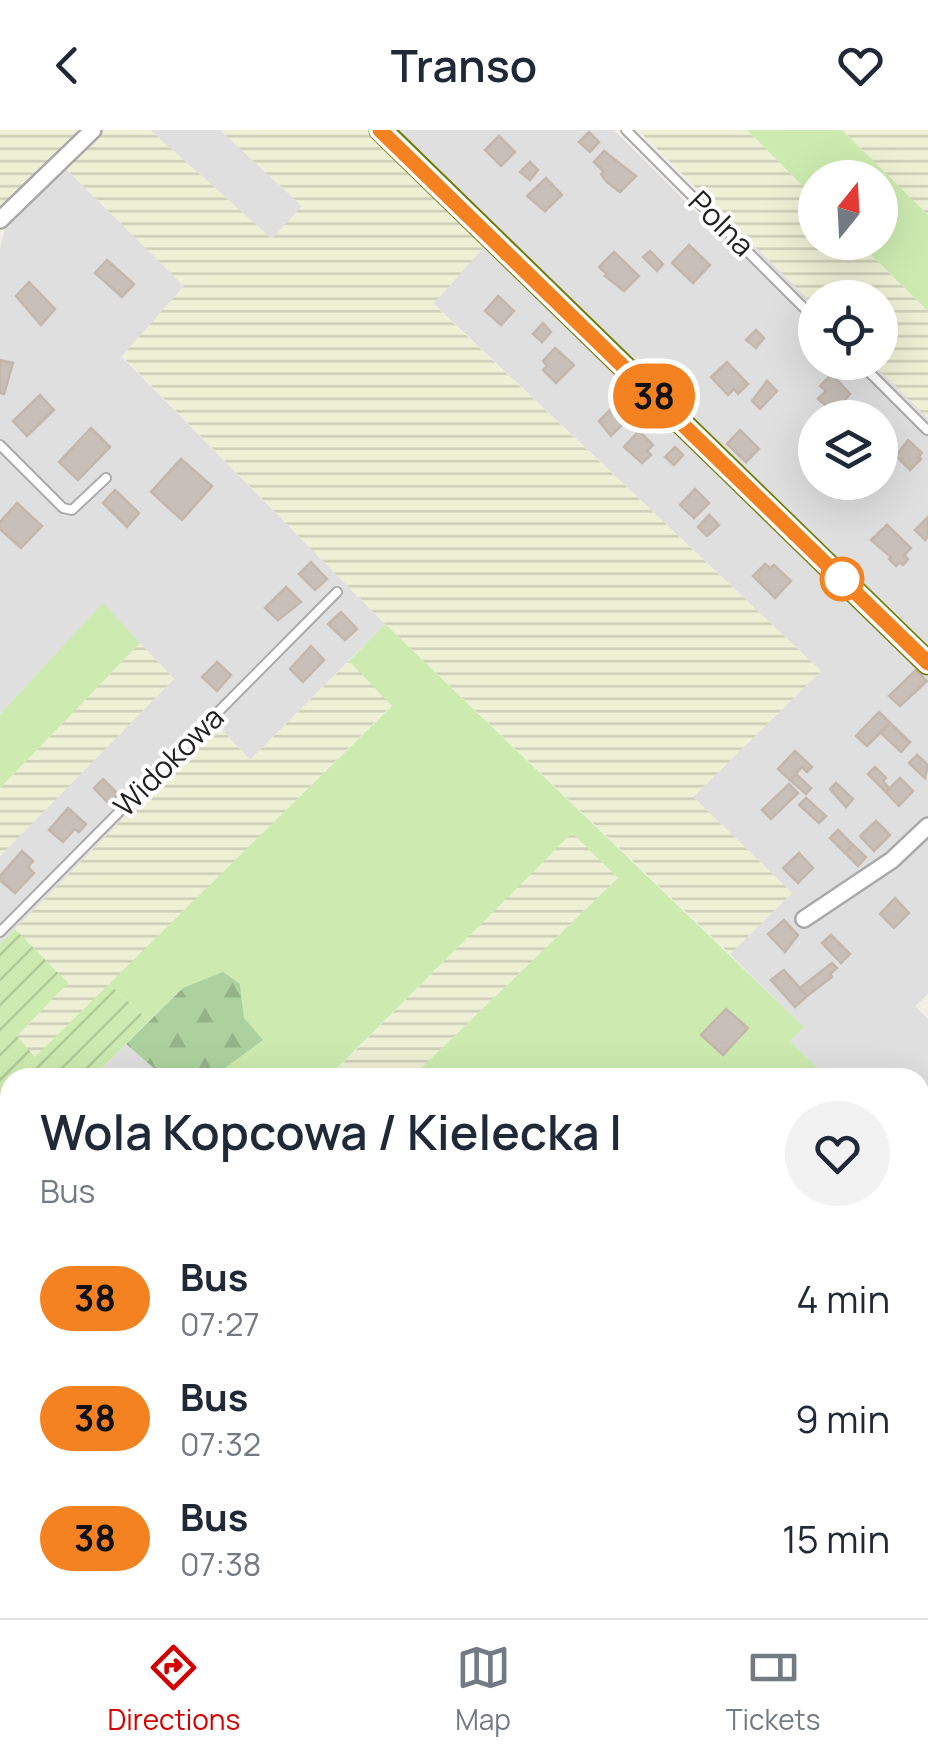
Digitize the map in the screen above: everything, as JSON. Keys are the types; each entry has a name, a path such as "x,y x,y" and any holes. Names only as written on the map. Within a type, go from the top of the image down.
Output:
{"street":[{"path":"0,220 93,130"},
{"path":"380,130 928,663"},
{"path":"804,919 892,860 928,826"}],"lane":[{"name":"Polna","path":"626,130 798,301"},
{"path":"877,380 927,430"},
{"path":"0,445 62,508 72,510 106,478"},
{"name":"Widokowa","path":"0,932 337,592"}],"shaded area":[{"path":"150,130 220,130 302,206 273,240"},
{"path":"395,130 614,130 701,217 730,221 798,289 798,380 889,380 928,418 928,994 915,1006 928,1019 928,1068 818,1068 790,1041 803,1027 730,954 792,893 693,797 821,671 433,303 485,246 891,641 907,624 880,607"},
{"path":"64,167 184,286 122,357 385,624 250,760 217,725 0,944 0,856 174,679 103,604 0,714 0,249 6,224"},
{"path":"126,1044 154,1068 103,1068"}],"green space":[{"path":"0,130 150,130 272,239 302,206 220,130 367,130 485,246 433,304 821,671 693,797 792,893 730,954 385,624 122,356 184,286 65,168 0,221"},
{"path":"638,130 747,130 798,181 798,260 876,260 897,280 798,280 798,289"},
{"path":"747,130 842,130 872,160 798,160 798,181"},
{"path":"842,130 928,130 928,215 898,185 898,160 872,160"},
{"path":"898,185 928,215 928,311 876,260 898,260"},
{"path":"898,281 928,311 928,418 889,380 898,380"},
{"path":"103,603 140,643 0,788 0,714"},
{"path":"385,624 804,1027 790,1041 818,1068 421,1068 618,878 572,833 337,1068 221,1068 244,1018 240,984 183,988 149,1021 109,984 392,706 349,661"},
{"path":"140,643 174,679 0,856 0,788"},
{"path":"349,661 392,705 36,1058 17,1037 67,983 15,929 216,724 250,760"},
{"path":"572,832 618,878 421,1068 338,1068"},
{"path":"15,929 68,983 17,1036 35,1057 109,984 149,1021 102,1068 0,1068 0,944"},
{"path":"223,972 240,984 244,1018 263,1040 225,1068 154,1068 126,1044 183,988"}],"building":[{"path":"589,132 599,142 590,152 579,142"},
{"path":"499,136 515,152 501,166 485,150"},
{"path":"604,151 636,176 620,192 607,182 594,162"},
{"path":"530,162 538,170 530,180 520,172"},
{"path":"546,178 562,195 545,211 527,196"},
{"path":"689,245 710,265 693,283 672,263"},
{"path":"650,251 663,264 657,271 643,257"},
{"path":"614,252 639,276 624,291 599,267"},
{"path":"107,260 134,284 122,297 95,273"},
{"path":"29,282 55,309 41,325 16,296"},
{"path":"498,296 514,311 501,325 485,311"},
{"path":"543,323 551,332 542,342 533,334"},
{"path":"756,330 764,338 756,348 746,340"},
{"path":"555,348 574,365 556,383 543,370 547,366 543,361"},
{"path":"0,360 13,363 4,394 0,393"},
{"path":"727,362 748,384 738,394 734,389 728,395 711,377"},
{"path":"826,380 837,380 850,394 845,400 819,400 826,391 820,386"},
{"path":"767,381 777,391 760,409 752,401"},
{"path":"40,395 54,410 27,436 13,421"},
{"path":"614,406 628,419 611,436 599,421"},
{"path":"91,428 110,447 78,480 59,462"},
{"path":"740,430 759,449 746,462 727,444"},
{"path":"639,431 653,445 647,451 651,455 642,463 624,447"},
{"path":"908,440 922,453 910,470 898,453"},
{"path":"675,447 683,455 674,465 665,457"},
{"path":"181,459 212,486 182,520 151,492"},
{"path":"695,489 709,503 694,518 680,505"},
{"path":"115,490 139,513 127,527 103,503"},
{"path":"17,503 42,526 21,548 0,529 0,522"},
{"path":"709,515 719,525 707,536 698,527"},
{"path":"928,517 928,537 925,540 915,530"},
{"path":"887,525 911,548 904,555 908,559 903,565 900,562 896,566 871,540"},
{"path":"311,562 327,579 315,590 299,574"},
{"path":"765,564 770,568 774,565 791,581 775,598 753,576"},
{"path":"286,587 301,602 278,620 265,608"},
{"path":"341,612 357,629 345,640 328,624"},
{"path":"311,646 324,660 303,682 290,669"},
{"path":"217,662 231,675 217,691 202,677"},
{"path":"916,670 927,681 900,706 889,696"},
{"path":"879,712 890,723 867,746 856,736"},
{"path":"890,723 910,742 901,752 881,733"},
{"path":"795,751 812,767 807,772 802,767 790,780 778,769"},
{"path":"917,755 928,765 925,778 909,763"},
{"path":"875,767 886,778 883,781 890,789 886,792 868,774"},
{"path":"796,774 811,788 806,794 790,780"},
{"path":"900,778 913,791 899,806 886,792"},
{"path":"103,779 118,794 109,804 94,788"},
{"path":"836,783 853,799 846,807 830,789"},
{"path":"789,784 798,793 771,819 762,810"},
{"path":"806,798 826,816 819,823 799,805"},
{"path":"68,808 86,824 63,842 49,830"},
{"path":"876,821 890,835 874,851 860,836"},
{"path":"838,830 853,845 845,853 830,838"},
{"path":"853,845 866,857 858,866 845,853"},
{"path":"22,851 33,861 28,867 34,873 15,893 0,876"},
{"path":"799,853 813,868 798,883 783,868"},
{"path":"895,898 909,913 894,928 880,914"},
{"path":"784,920 798,935 785,952 768,934"},
{"path":"831,935 850,954 841,963 822,943"},
{"path":"832,963 837,968 830,974 832,977 807,996 800,988"},
{"path":"784,970 807,996 795,1007 771,980"},
{"path":"726,1009 748,1028 723,1055 701,1035"}],"bus line":[{"name":"38","path":"380,130 928,663"}]}
